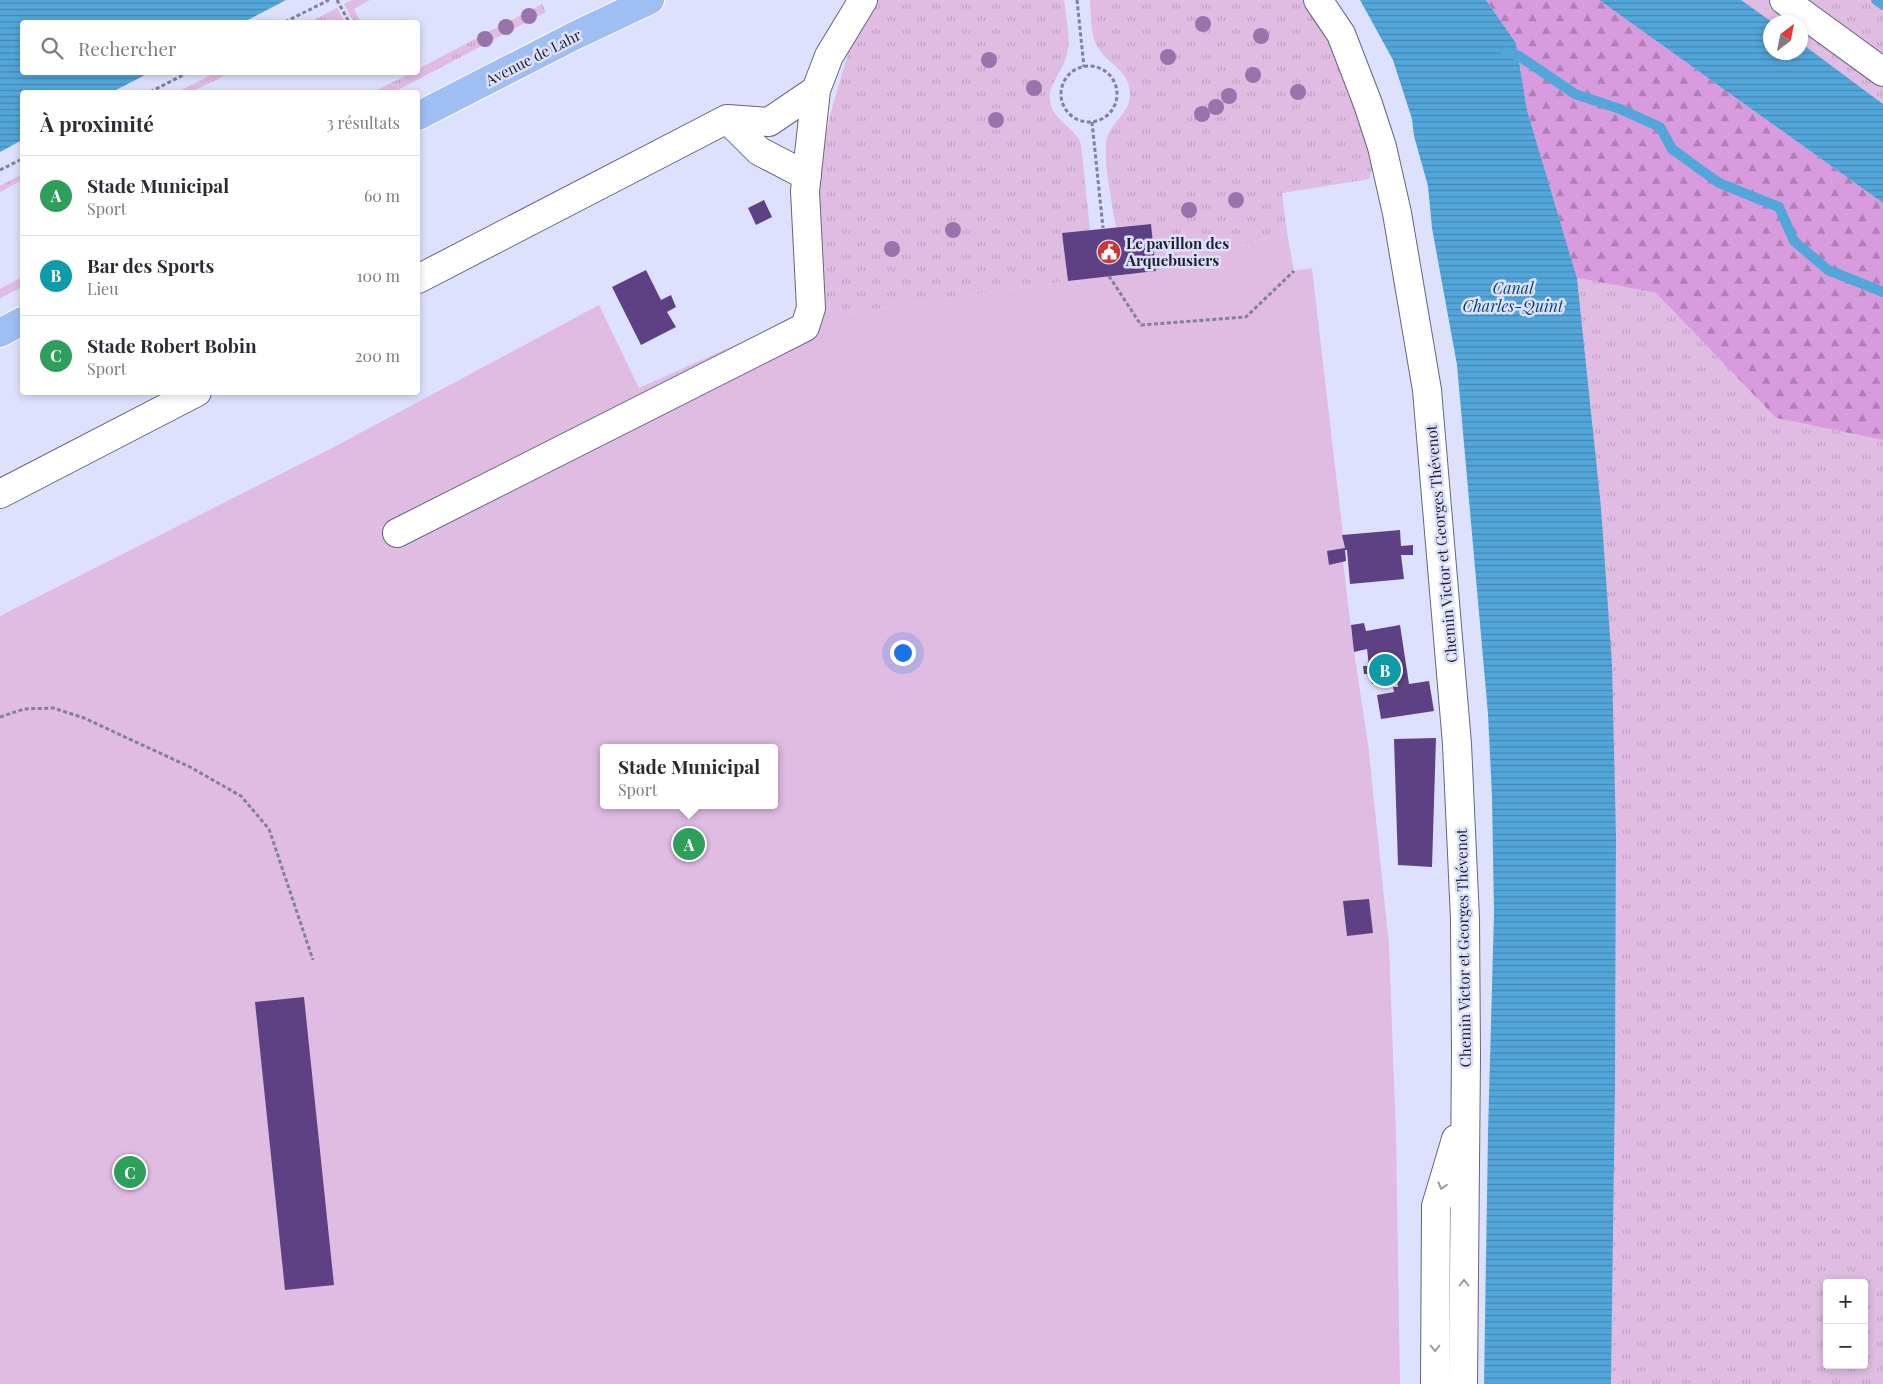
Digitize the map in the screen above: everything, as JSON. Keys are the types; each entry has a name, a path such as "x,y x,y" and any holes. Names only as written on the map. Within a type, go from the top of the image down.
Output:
{"main road":[{"name":"Avenue de Lahr","path":"420,115 576,35 650,0"},
{"path":"0,333 20,322"}],"street":[{"path":"397,533 805,327 811,308 805,191 816,90 829,56 863,0"},
{"name":"Chemin Victor et Georges Thévenot","path":"1318,0 1341,34 1362,87 1382,147 1396,213 1427,390 1457,744 1465,920 1463,1384"},
{"path":"1784,0 1883,72"},
{"path":"420,278 726,119 769,122 816,90"},
{"path":"726,119 759,151 807,176"},
{"path":"0,494 191,395"},
{"name":"Chemin Victor et Georges Thévenot","path":"1435,1384 1436,1206 1465,1106"}],"path":[{"path":"290,20 329,0"},
{"path":"337,0 349,20"},
{"path":"1077,0 1084,67"},
{"path":"1084,67 1092,67 1106,72 1111,77 1117,90 1115,105 1111,111 1106,117 1092,122 1085,122 1071,115 1063,102 1062,95 1066,80 1077,70 1084,67"},
{"path":"154,90 183,75"},
{"path":"1092,122 1103,228"},
{"path":"0,170 20,160"},
{"path":"1109,276 1141,324 1246,317 1294,271"},
{"path":"0,717 24,709 53,708 84,718 190,767 241,796 269,829 313,960"}],"green space":[{"path":"352,0 370,0 354,9 360,20 353,20 344,4"},
{"path":"870,0 1064,0 1068,29 1068,51 1051,90 1050,101 1055,114 1074,133 1081,144 1090,230 1063,233 1068,281 837,315 820,307 814,208 820,158 832,108 854,33"},
{"path":"1090,0 1302,0 1314,16 1333,50 1355,109 1373,166 1369,179 1282,193 1287,232 1156,271 1151,224 1116,227 1107,174 1106,143 1111,130 1127,106 1130,92 1129,85 1123,74 1097,47 1092,27"},
{"path":"1486,0 1599,0 1883,203 1883,440 1776,418 1656,293 1577,278 1527,110 1516,43"},
{"path":"1741,0 1883,0 1883,104 1808,48 1808,15 1763,16"},
{"path":"542,4 546,12 398,90 377,90 407,75 420,75 420,68"},
{"path":"337,8 344,20 334,19 314,20"},
{"path":"211,75 226,75 195,90 181,90"},
{"path":"20,175 20,181 0,192 0,186"},
{"path":"1287,232 1294,271 1312,268 1346,561 1343,562 1368,743 1389,945 1396,1134 1400,1384 0,1384 0,616 334,447 599,305 639,388 820,307 837,315 1068,281 1156,271"},
{"path":"20,278 20,288 0,298 0,289"},
{"path":"1577,278 1656,293 1776,418 1883,440 1883,1384 1611,1384 1616,836 1601,507"}],"water":[{"path":"0,0 286,0 248,20 20,20 20,75 145,75 116,90 20,90 20,141 0,152"},
{"name":"Canal Charles-Quint","path":"1360,0 1486,0 1516,43 1527,110 1577,278 1601,507 1612,664 1616,836 1611,1384 1484,1384 1494,913 1492,797 1488,714 1457,365 1432,228 1428,186 1414,136 1412,119 1393,60"},
{"path":"1599,0 1741,0 1763,16 1763,60 1808,60 1808,48 1883,104 1883,203"}],"building":[{"path":"764,200 772,217 756,225 748,208"},
{"name":"Le pavillon des Arquebusiers","path":"1151,224 1156,271 1068,281 1062,233"},
{"path":"646,270 661,300 671,295 676,307 667,312 676,327 641,345 612,287"},
{"path":"1400,530 1401,546 1413,545 1413,555 1401,555 1404,579 1350,584 1347,550 1345,550 1346,561 1329,565 1327,551 1345,548 1342,535"},
{"path":"1364,623 1366,631 1400,625 1409,684 1429,681 1434,711 1381,719 1377,695 1394,692 1393,687 1398,687 1397,680 1372,684 1370,674 1364,674 1363,666 1369,666 1367,649 1354,652 1351,625"},
{"path":"1436,738 1432,867 1398,865 1394,739"},
{"path":"1369,899 1373,933 1347,936 1343,901"},
{"path":"304,997 334,1285 285,1290 255,1002"}],"waterway":[{"path":"1876,0 1883,5"},
{"path":"1506,52 1519,56 1575,94 1620,109 1660,127 1672,149 1719,183 1779,207 1794,241 1828,270 1883,292"}],"place":[{"name":"Le pavillon des Arquebusiers","path":"1109,252"},
{"name":"Bar des Sports","path":"1385,670"},
{"name":"Stade Municipal","path":"689,844"},
{"name":"Stade Robert Bobin","path":"130,1172"}]}
